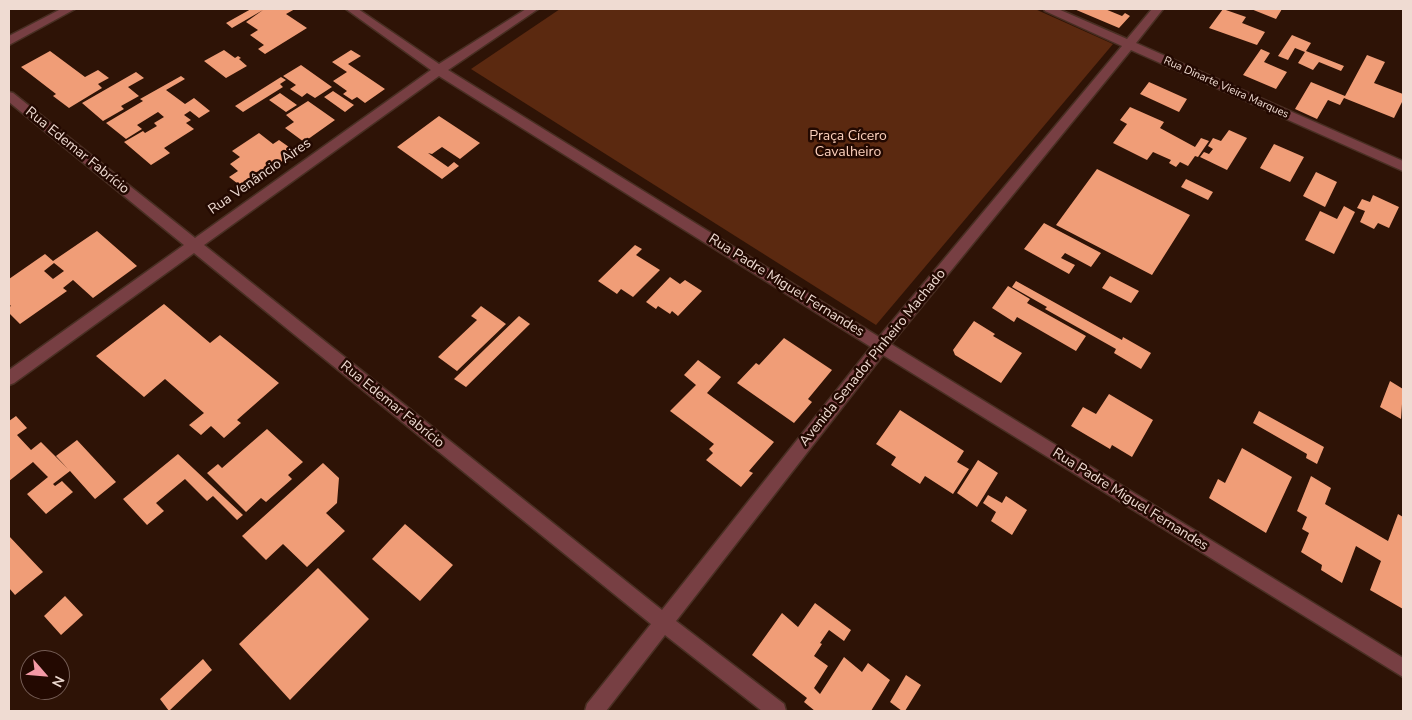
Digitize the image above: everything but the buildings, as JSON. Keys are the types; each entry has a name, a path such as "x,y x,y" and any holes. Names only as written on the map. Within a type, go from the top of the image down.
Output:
{"street":[{"path":"9,41 69,9"},
{"name":"Rua Padre Miguel Fernandes","path":"351,9 439,70 881,346 1403,668"},
{"name":"Rua Venâncio Aires","path":"9,378 439,70 533,9"},
{"name":"Rua Dinarte Vieira Marques","path":"1049,9 1403,166"},
{"name":"Avenida Senador Pinheiro Machado","path":"594,711 881,346 1158,9"},
{"name":"Rua Edemar Fabrício","path":"9,96 664,623 777,711"}],"green space":[{"name":"Praça Cícero Cavalheiro","path":"560,9 1035,9 1113,44 876,325 471,69"}]}
